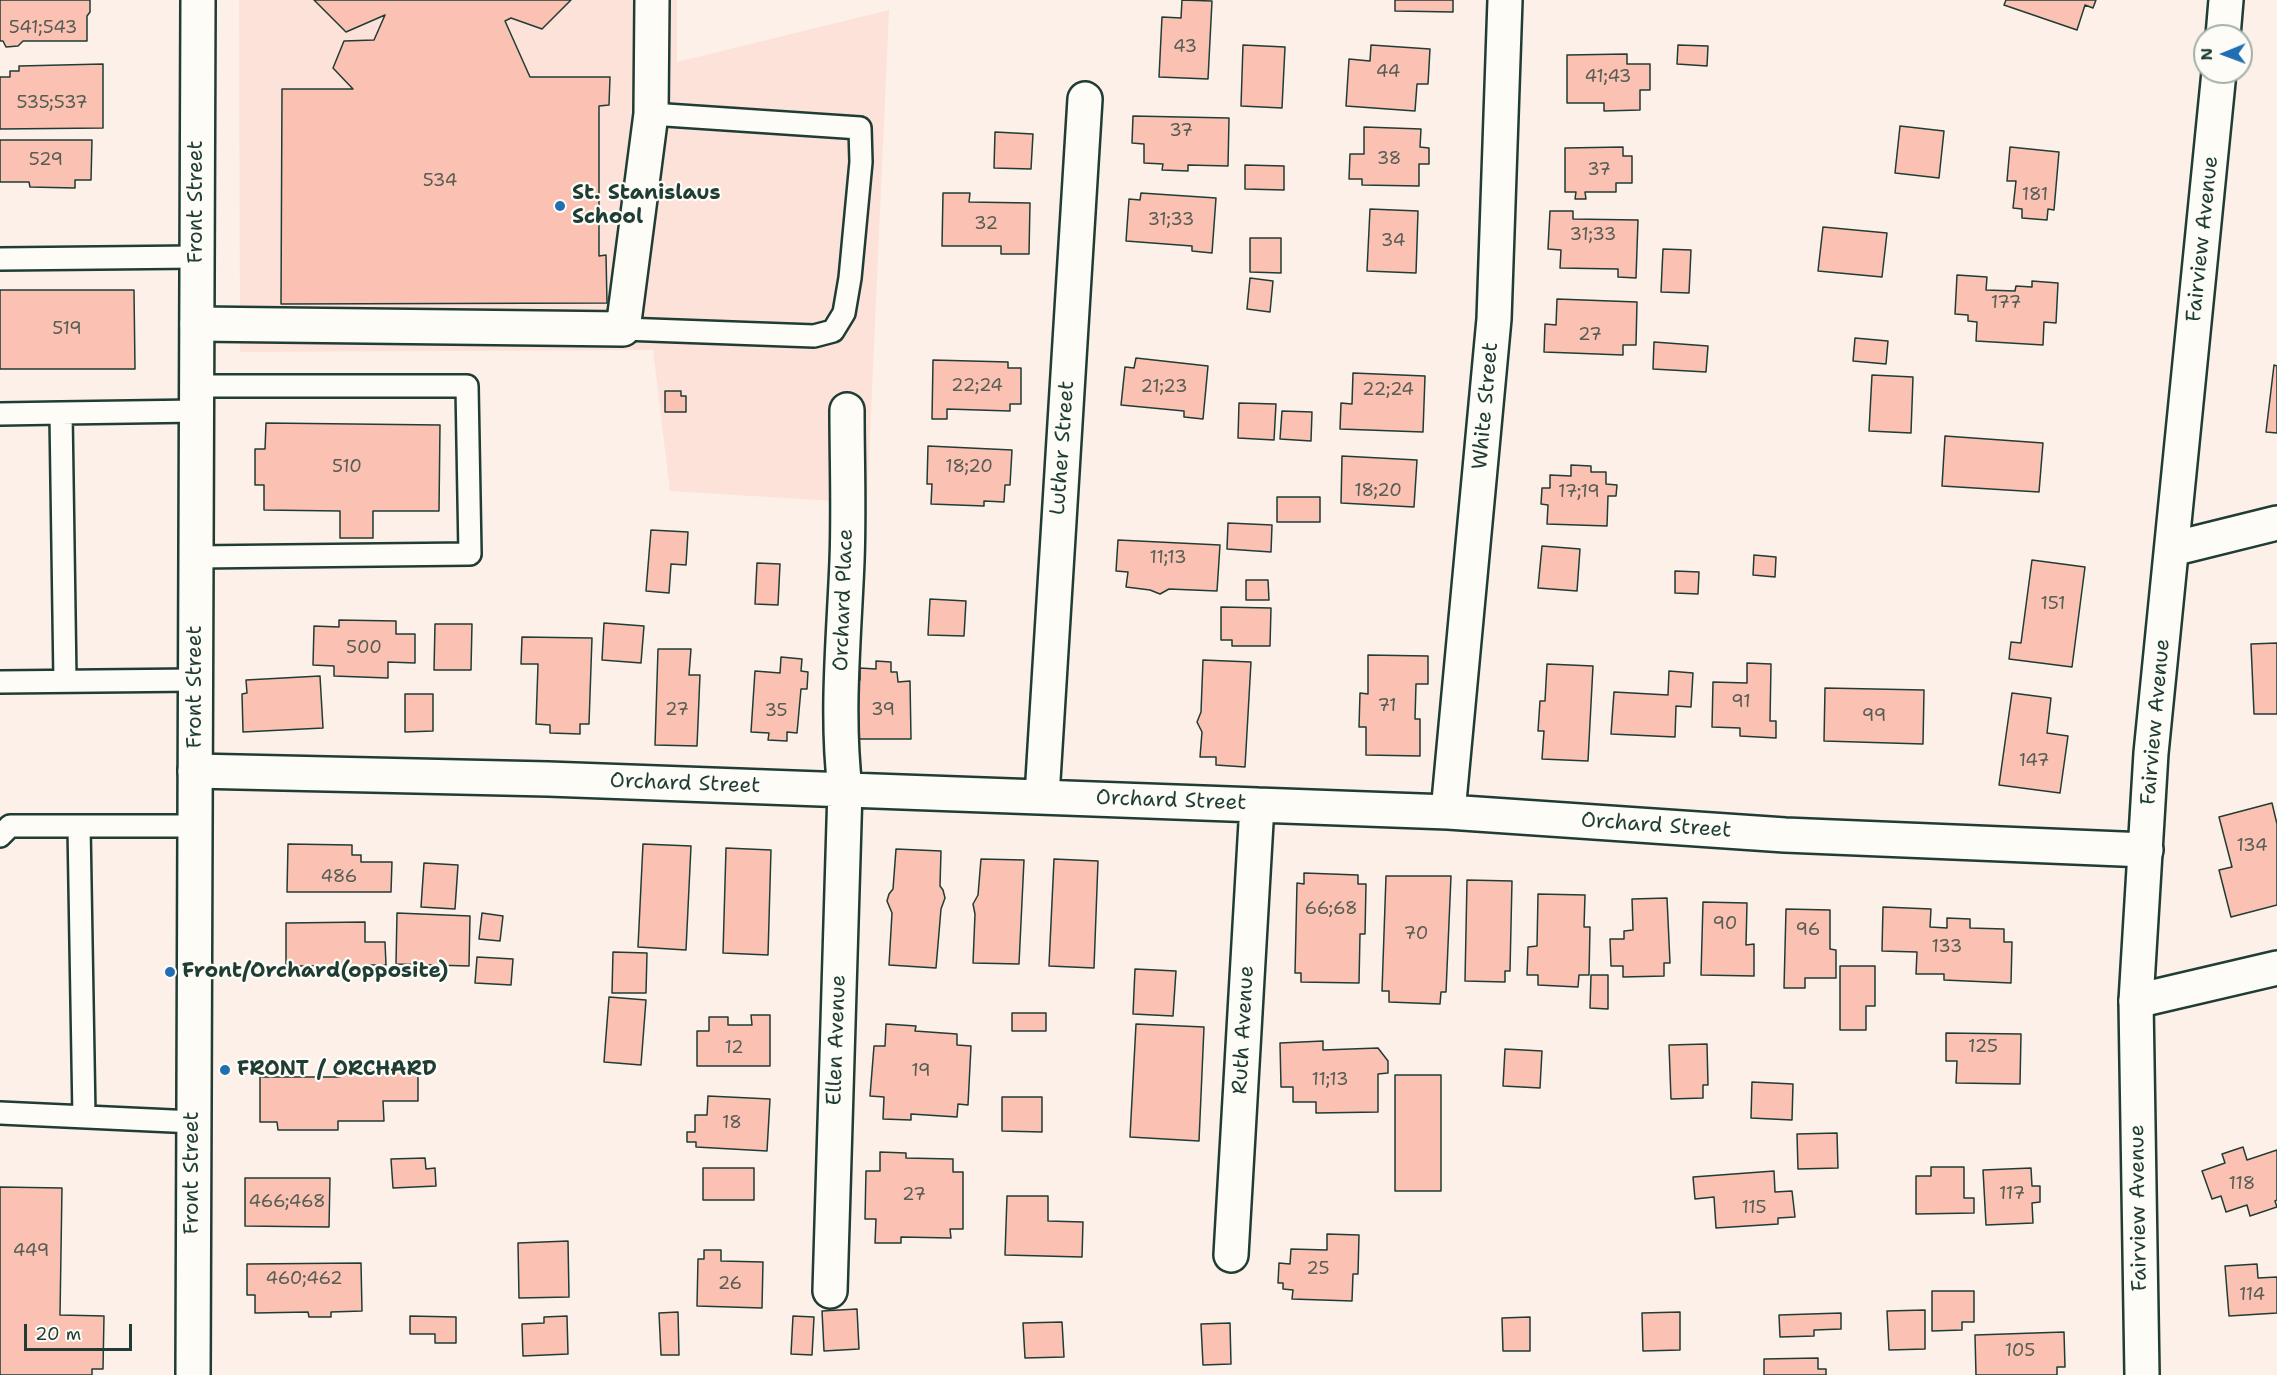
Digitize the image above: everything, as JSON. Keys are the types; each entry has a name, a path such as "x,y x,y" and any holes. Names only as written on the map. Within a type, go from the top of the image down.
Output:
{"street":[{"name":"Front Street","path":"193,1375 198,0"},
{"path":"197,324 623,329 651,114 652,0"},
{"name":"White Street","path":"1448,812 1494,319 1505,0"},
{"path":"2224,24 2226,0"},
{"name":"Fairview Avenue","path":"2142,1375 2136,1001 2151,753 2218,84"},
{"name":"Luther Street","path":"1042,796 1085,99"},
{"name":"Orchard Place","path":"844,789 841,758 841,703 847,559 847,410"},
{"path":"2172,549 2277,523"},
{"name":"Orchard Street","path":"195,771 548,779 1448,812 1785,835 2146,850"},
{"name":"Ellen Avenue","path":"830,1291 844,789"},
{"name":"Ruth Avenue","path":"1231,1255 1257,805"},
{"path":"2136,1001 2277,968"}],"lane":[{"path":"623,329 814,336 833,331 844,313 850,278 861,162 860,128 651,114"},
{"path":"0,259 197,257"},
{"path":"0,414 61,414 197,398 353,386 467,386 470,554 196,557"},
{"path":"61,414 65,681"},
{"path":"0,682 195,680"},
{"path":"0,836 10,826 195,826"},
{"path":"79,826 84,1117"},
{"path":"0,1113 194,1122"}],"shaded area":[{"name":"St. Stanislaus School","path":"239,0 677,0 677,62 889,10 867,503 670,491 653,350 240,352"}],"building":[{"path":"0,0 90,0 90,12 87,16 87,41 23,41 18,46 6,47 3,41 0,41"},
{"path":"314,0 571,0 542,29 511,18 505,21 530,77 610,77 609,105 599,106 599,256 606,255 607,303 281,304 282,89 353,89 333,68 344,41 374,40 385,15 346,32"},
{"path":"1182,0 1212,1 1208,79 1159,77 1162,17 1181,18"},
{"path":"1395,0 1453,0 1453,12 1395,11"},
{"path":"2006,0 2096,0 2093,8 2085,5 2077,30 2004,5"},
{"path":"1243,45 1285,47 1282,108 1241,106"},
{"path":"1371,45 1430,49 1428,84 1417,84 1415,111 1346,106 1349,59 1370,61"},
{"path":"1678,45 1708,46 1707,66 1677,64"},
{"path":"1627,54 1627,64 1650,64 1650,90 1640,90 1640,110 1604,111 1604,103 1567,103 1567,55"},
{"path":"103,64 103,128 0,129 0,77 10,77 10,71 19,71 19,66"},
{"path":"1133,116 1229,118 1228,166 1188,165 1188,171 1162,170 1163,164 1144,163 1144,144 1132,143"},
{"path":"1900,126 1944,131 1939,178 1895,173"},
{"path":"1364,127 1421,129 1420,147 1429,148 1429,164 1419,164 1419,186 1362,185 1362,179 1349,179 1350,154 1364,154"},
{"path":"995,132 1033,134 1031,169 994,168"},
{"path":"0,140 92,140 91,180 75,180 75,188 30,187 29,182 0,182"},
{"path":"1623,147 1623,156 1632,156 1632,183 1616,183 1616,192 1585,192 1586,199 1575,199 1576,192 1565,192 1565,148"},
{"path":"2010,147 2059,152 2054,210 2048,209 2047,220 2022,218 2022,209 2013,208 2016,181 2007,181"},
{"path":"1245,165 1284,166 1284,190 1245,189"},
{"path":"943,193 970,193 969,202 1030,203 1029,254 1001,254 1001,246 942,246"},
{"path":"1141,193 1216,198 1212,253 1192,251 1192,246 1126,241 1129,199 1140,200"},
{"path":"1370,209 1418,211 1416,273 1367,271"},
{"path":"1550,211 1573,211 1573,219 1638,220 1636,278 1618,277 1618,269 1560,268 1561,250 1548,249"},
{"path":"1823,227 1887,233 1882,277 1818,271"},
{"path":"1250,238 1281,238 1281,273 1250,272"},
{"path":"1663,249 1691,250 1689,293 1661,292"},
{"path":"1957,275 1987,277 1986,290 2015,291 2016,286 2032,287 2032,281 2058,283 2056,323 2044,322 2043,345 1976,341 1977,322 1968,321 1968,315 1955,314"},
{"path":"1250,278 1273,281 1270,312 1247,309"},
{"path":"0,290 134,290 135,369 0,369"},
{"path":"1557,299 1637,302 1636,345 1623,345 1623,355 1544,352 1545,324 1556,325"},
{"path":"1855,338 1888,341 1886,364 1853,361"},
{"path":"1654,342 1708,346 1706,372 1653,369"},
{"path":"1136,358 1208,366 1203,419 1184,417 1184,411 1121,405 1125,367 1134,368"},
{"path":"933,360 1008,362 1008,368 1021,368 1021,404 1010,404 1010,411 947,409 947,419 932,419"},
{"path":"2274,365 2277,366 2277,433 2266,432"},
{"path":"1353,373 1425,376 1423,432 1340,429 1341,403 1352,404"},
{"path":"1872,375 1913,377 1911,433 1869,431"},
{"path":"665,391 681,391 681,396 686,396 686,412 665,412"},
{"path":"1239,403 1276,404 1274,440 1238,438"},
{"path":"1282,411 1312,412 1311,441 1280,439"},
{"path":"266,423 440,425 439,511 373,511 373,538 340,538 340,511 264,510 264,485 255,485 255,449 265,449"},
{"path":"1945,436 2043,443 2039,492 1942,486"},
{"path":"928,446 1012,450 1010,485 1005,485 1004,502 984,501 984,506 931,504 932,484 927,484"},
{"path":"1342,456 1417,460 1414,507 1341,503"},
{"path":"1571,465 1591,466 1591,472 1606,472 1606,484 1617,485 1616,496 1608,496 1607,526 1547,524 1548,505 1541,504 1542,488 1550,488 1550,475 1571,476"},
{"path":"1277,497 1320,497 1320,522 1277,522"},
{"path":"1228,523 1272,525 1271,552 1227,549"},
{"path":"651,530 688,532 686,565 671,564 669,593 646,591"},
{"path":"1118,540 1220,545 1217,591 1169,589 1160,594 1150,590 1126,587 1128,572 1116,571"},
{"path":"1542,546 1580,549 1577,591 1538,588"},
{"path":"1754,555 1776,557 1775,577 1753,575"},
{"path":"2032,560 2085,567 2072,667 2009,659 2011,642 2021,643"},
{"path":"757,563 780,564 778,605 755,604"},
{"path":"1675,571 1699,572 1698,594 1675,593"},
{"path":"1246,580 1268,580 1269,600 1246,600"},
{"path":"930,599 966,601 964,636 928,635"},
{"path":"1221,607 1271,608 1270,646 1232,646 1232,640 1221,640"},
{"path":"339,620 396,621 396,634 415,634 415,663 388,662 388,678 334,676 334,666 313,665 314,626 339,627"},
{"path":"604,623 644,626 641,663 602,660"},
{"path":"435,624 472,624 471,670 434,670"},
{"path":"522,637 592,638 589,724 580,724 580,734 550,733 550,725 536,724 538,664 521,664"},
{"path":"2277,643 2277,714 2254,714 2251,644"},
{"path":"658,649 691,649 689,675 700,675 697,746 655,745"},
{"path":"1368,655 1428,656 1428,684 1416,684 1415,719 1420,719 1420,756 1366,755 1366,727 1359,727 1360,693 1368,694"},
{"path":"781,657 802,659 801,671 808,672 807,689 801,689 797,733 787,732 787,741 768,740 769,733 751,732 755,671 780,673"},
{"path":"1203,660 1251,662 1245,767 1216,765 1216,757 1200,757 1202,732 1197,722 1201,712"},
{"path":"876,661 891,662 891,672 897,672 898,682 910,681 911,739 855,739 855,681 860,680 860,668 876,669"},
{"path":"1747,663 1771,664 1770,721 1776,721 1776,738 1740,736 1740,728 1712,727 1713,682 1747,683"},
{"path":"1547,664 1593,666 1588,761 1542,759 1544,731 1538,731 1540,701 1545,701"},
{"path":"1669,671 1693,673 1691,707 1676,706 1675,737 1611,734 1614,692 1668,695"},
{"path":"320,676 323,728 243,732 242,694 247,693 246,680"},
{"path":"1825,688 1924,690 1923,744 1824,741"},
{"path":"2012,693 2051,698 2047,733 2068,736 2060,793 1999,785"},
{"path":"405,694 433,694 433,731 405,732"},
{"path":"2272,803 2277,824 2277,905 2231,917 2219,870 2232,867 2219,817"},
{"path":"288,844 352,845 352,855 361,855 361,862 392,862 391,892 287,892"},
{"path":"643,844 691,846 686,950 638,947"},
{"path":"726,848 771,850 768,955 723,953"},
{"path":"896,849 941,851 940,886 945,898 941,909 936,968 889,965 892,913 887,901 893,889"},
{"path":"981,859 1024,860 1019,964 973,963 975,914 973,904 978,895"},
{"path":"1054,859 1098,861 1094,968 1049,966"},
{"path":"424,863 458,865 455,909 421,907"},
{"path":"1304,873 1358,875 1358,884 1366,884 1365,934 1360,934 1359,983 1301,982 1301,973 1295,973 1297,883 1304,884"},
{"path":"1386,876 1451,876 1446,992 1441,992 1440,1004 1389,1002 1389,991 1382,991"},
{"path":"1467,880 1512,881 1510,971 1505,971 1505,982 1465,981"},
{"path":"1538,894 1585,895 1584,927 1590,927 1589,975 1579,975 1578,987 1538,985 1538,975 1527,975 1528,947 1537,946"},
{"path":"1667,898 1670,963 1664,963 1664,976 1623,977 1623,966 1611,966 1610,939 1624,939 1624,931 1633,930 1632,899"},
{"path":"1703,902 1747,903 1746,945 1754,944 1754,976 1701,975"},
{"path":"1883,907 1931,909 1930,927 1947,928 1947,918 1970,919 1970,928 2004,929 2004,942 2012,942 2011,983 1944,980 1944,974 1916,974 1917,952 1882,951"},
{"path":"1786,909 1830,910 1830,949 1836,950 1836,978 1805,978 1805,988 1784,988"},
{"path":"397,913 470,916 469,966 396,964"},
{"path":"482,913 503,916 500,941 479,939"},
{"path":"365,922 365,942 385,942 386,965 366,965 365,974 331,973 331,966 286,966 286,923"},
{"path":"613,952 647,953 646,993 612,993"},
{"path":"477,957 513,959 511,985 475,983"},
{"path":"1840,966 1875,966 1875,1006 1866,1006 1866,1030 1840,1030"},
{"path":"1135,969 1176,971 1173,1016 1133,1014"},
{"path":"1591,975 1608,975 1608,1009 1590,1008"},
{"path":"609,997 646,1000 641,1065 604,1062"},
{"path":"1012,1013 1046,1013 1046,1031 1012,1031"},
{"path":"751,1015 770,1015 770,1066 697,1066 697,1031 709,1031 709,1017 728,1017 728,1025 752,1025"},
{"path":"886,1024 916,1026 915,1031 957,1034 957,1045 971,1046 968,1105 958,1104 957,1117 911,1114 911,1120 883,1119 884,1097 870,1096 874,1046 885,1046"},
{"path":"1136,1024 1204,1027 1199,1141 1130,1137"},
{"path":"1946,1033 2021,1034 2020,1084 1956,1083 1957,1061 1946,1061"},
{"path":"1323,1041 1323,1050 1378,1048 1388,1061 1388,1073 1378,1074 1378,1112 1316,1113 1316,1102 1293,1102 1293,1087 1281,1087 1280,1043"},
{"path":"1707,1044 1708,1085 1703,1085 1703,1098 1671,1099 1669,1045"},
{"path":"1505,1049 1542,1051 1540,1088 1503,1086"},
{"path":"340,1070 418,1070 418,1101 383,1101 384,1121 338,1121 338,1130 278,1130 277,1122 260,1122 260,1077 340,1077"},
{"path":"1395,1075 1441,1075 1441,1191 1395,1191"},
{"path":"1752,1082 1793,1084 1792,1120 1751,1118"},
{"path":"708,1096 770,1099 767,1151 696,1147 696,1142 687,1142 687,1132 695,1132 695,1115 707,1115"},
{"path":"1002,1097 1042,1097 1042,1132 1002,1131"},
{"path":"1837,1133 1838,1168 1798,1169 1797,1134"},
{"path":"2243,1147 2247,1160 2277,1150 2277,1200 2275,1201 2277,1207 2250,1216 2247,1205 2226,1212 2221,1196 2212,1199 2202,1171 2225,1163 2222,1154"},
{"path":"880,1152 906,1153 906,1158 953,1159 953,1172 963,1172 963,1229 950,1229 951,1238 901,1237 901,1243 875,1243 876,1219 865,1219 866,1171 880,1171"},
{"path":"425,1158 426,1169 435,1168 436,1186 393,1188 391,1159"},
{"path":"1931,1167 1964,1167 1964,1198 1974,1198 1974,1213 1916,1214 1916,1176 1931,1176"},
{"path":"703,1168 754,1168 754,1200 703,1200"},
{"path":"2031,1168 2032,1186 2040,1186 2040,1202 2032,1203 2033,1223 1986,1225 1983,1170"},
{"path":"1774,1171 1775,1192 1792,1191 1795,1217 1778,1218 1778,1224 1716,1228 1714,1197 1695,1199 1693,1177"},
{"path":"245,1178 330,1178 329,1227 245,1226"},
{"path":"0,1187 62,1188 60,1315 104,1316 103,1369 92,1369 92,1375 0,1375"},
{"path":"1007,1196 1048,1196 1048,1221 1083,1222 1082,1257 1005,1255"},
{"path":"1327,1234 1359,1235 1358,1274 1353,1274 1352,1301 1292,1299 1293,1290 1283,1289 1283,1283 1278,1283 1279,1263 1290,1264 1291,1249 1327,1250"},
{"path":"568,1241 569,1297 519,1298 518,1243"},
{"path":"704,1250 721,1250 721,1261 763,1262 762,1308 697,1306 698,1259 704,1259"},
{"path":"361,1263 362,1311 331,1312 331,1317 309,1317 308,1312 255,1313 255,1295 247,1295 247,1264"},
{"path":"2257,1264 2258,1278 2277,1277 2277,1313 2229,1316 2225,1266"},
{"path":"1932,1291 1974,1291 1974,1322 1962,1322 1962,1330 1932,1331"},
{"path":"857,1309 859,1349 824,1351 822,1311"},
{"path":"1925,1310 1925,1349 1889,1350 1887,1311"},
{"path":"678,1312 679,1355 661,1355 659,1313"},
{"path":"1680,1312 1680,1350 1643,1351 1642,1313"},
{"path":"1841,1313 1841,1329 1814,1330 1814,1336 1780,1337 1779,1315"},
{"path":"410,1316 456,1317 456,1343 435,1343 435,1334 410,1334"},
{"path":"567,1316 568,1354 523,1356 522,1324 544,1323 544,1317"},
{"path":"793,1316 814,1317 812,1355 791,1354"},
{"path":"1530,1317 1530,1351 1503,1351 1502,1318"},
{"path":"1062,1322 1064,1357 1025,1358 1023,1323"},
{"path":"1230,1323 1231,1364 1203,1365 1201,1324"},
{"path":"2064,1332 2065,1367 2057,1367 2057,1375 1976,1375 1975,1335"},
{"path":"1818,1358 1818,1369 1826,1369 1826,1375 1764,1375 1764,1359"}],"place":[{"name":"St. Stanislaus School","path":"560,206"},
{"name":"Front/Orchard(opposite)","path":"170,972"},
{"name":"FRONT / ORCHARD","path":"225,1070"}]}
